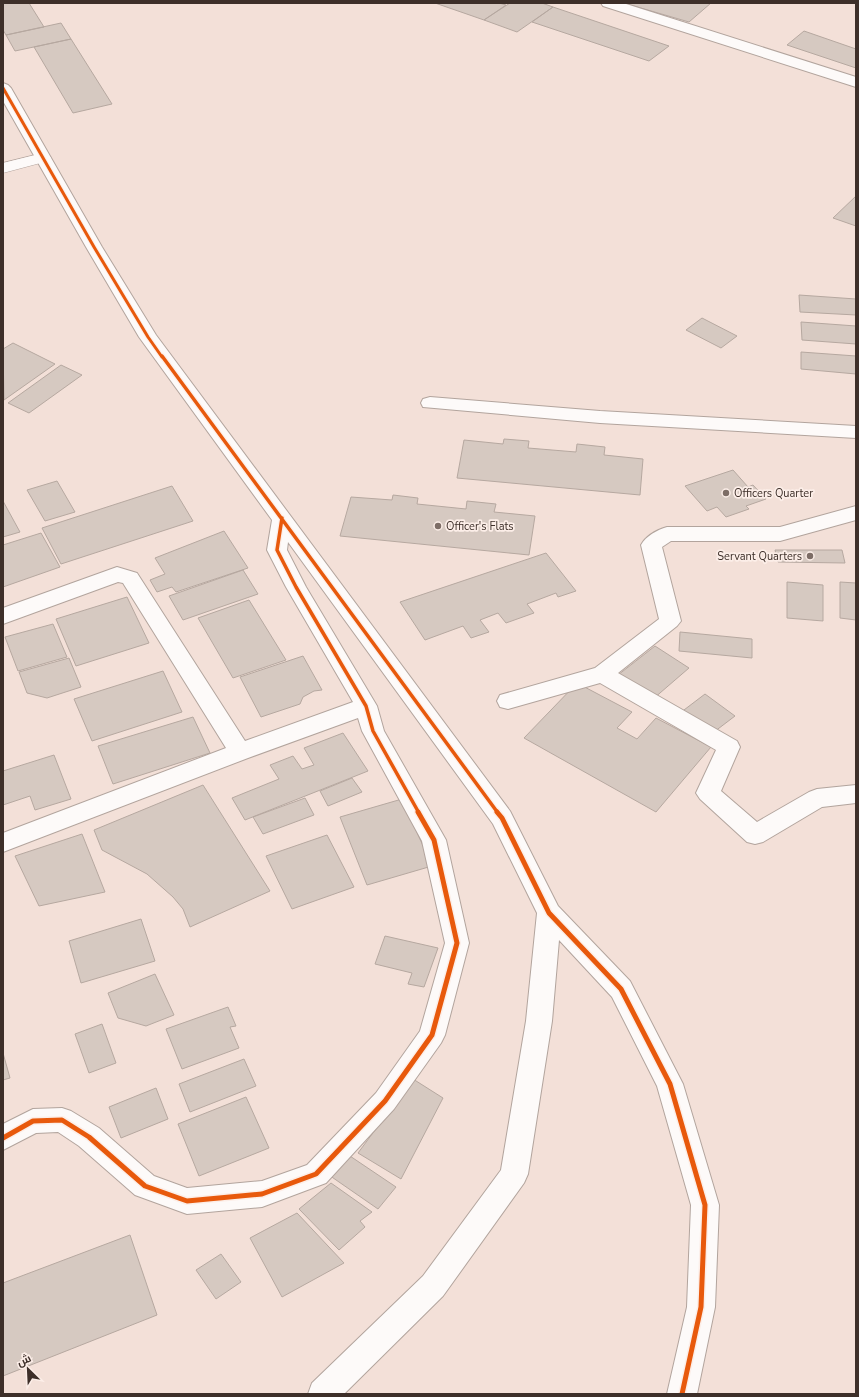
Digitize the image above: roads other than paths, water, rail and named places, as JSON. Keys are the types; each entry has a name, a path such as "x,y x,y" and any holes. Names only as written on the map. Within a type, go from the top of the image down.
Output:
{"street":[{"path":"608,3 856,82"},
{"path":"3,88 94,248 148,337 502,818 549,913 621,989 670,1084 705,1205 701,1307 682,1394"},
{"path":"430,403 600,417 856,432"},
{"path":"508,701 602,674 670,621 651,545 667,534 780,534 856,513"},
{"path":"3,1138 33,1121 62,1120 89,1137 145,1186 187,1201 262,1194 316,1174 385,1101 432,1035 457,943 434,840 373,731 366,706 277,550 282,518"},
{"path":"3,616 117,574 130,578 240,752"},
{"path":"602,674 729,747 708,793 755,835 817,798 856,794"},
{"path":"3,843 240,752 366,706"},
{"path":"324,1394 433,1286 514,1174 539,1021 549,913"}],"lane":[{"path":"3,168 43,158"}],"place":[{"name":"Officers Quarter","path":"726,493"},
{"name":"Officer's Flats","path":"438,526"},
{"name":"Servant Quarters","path":"810,556"}]}
